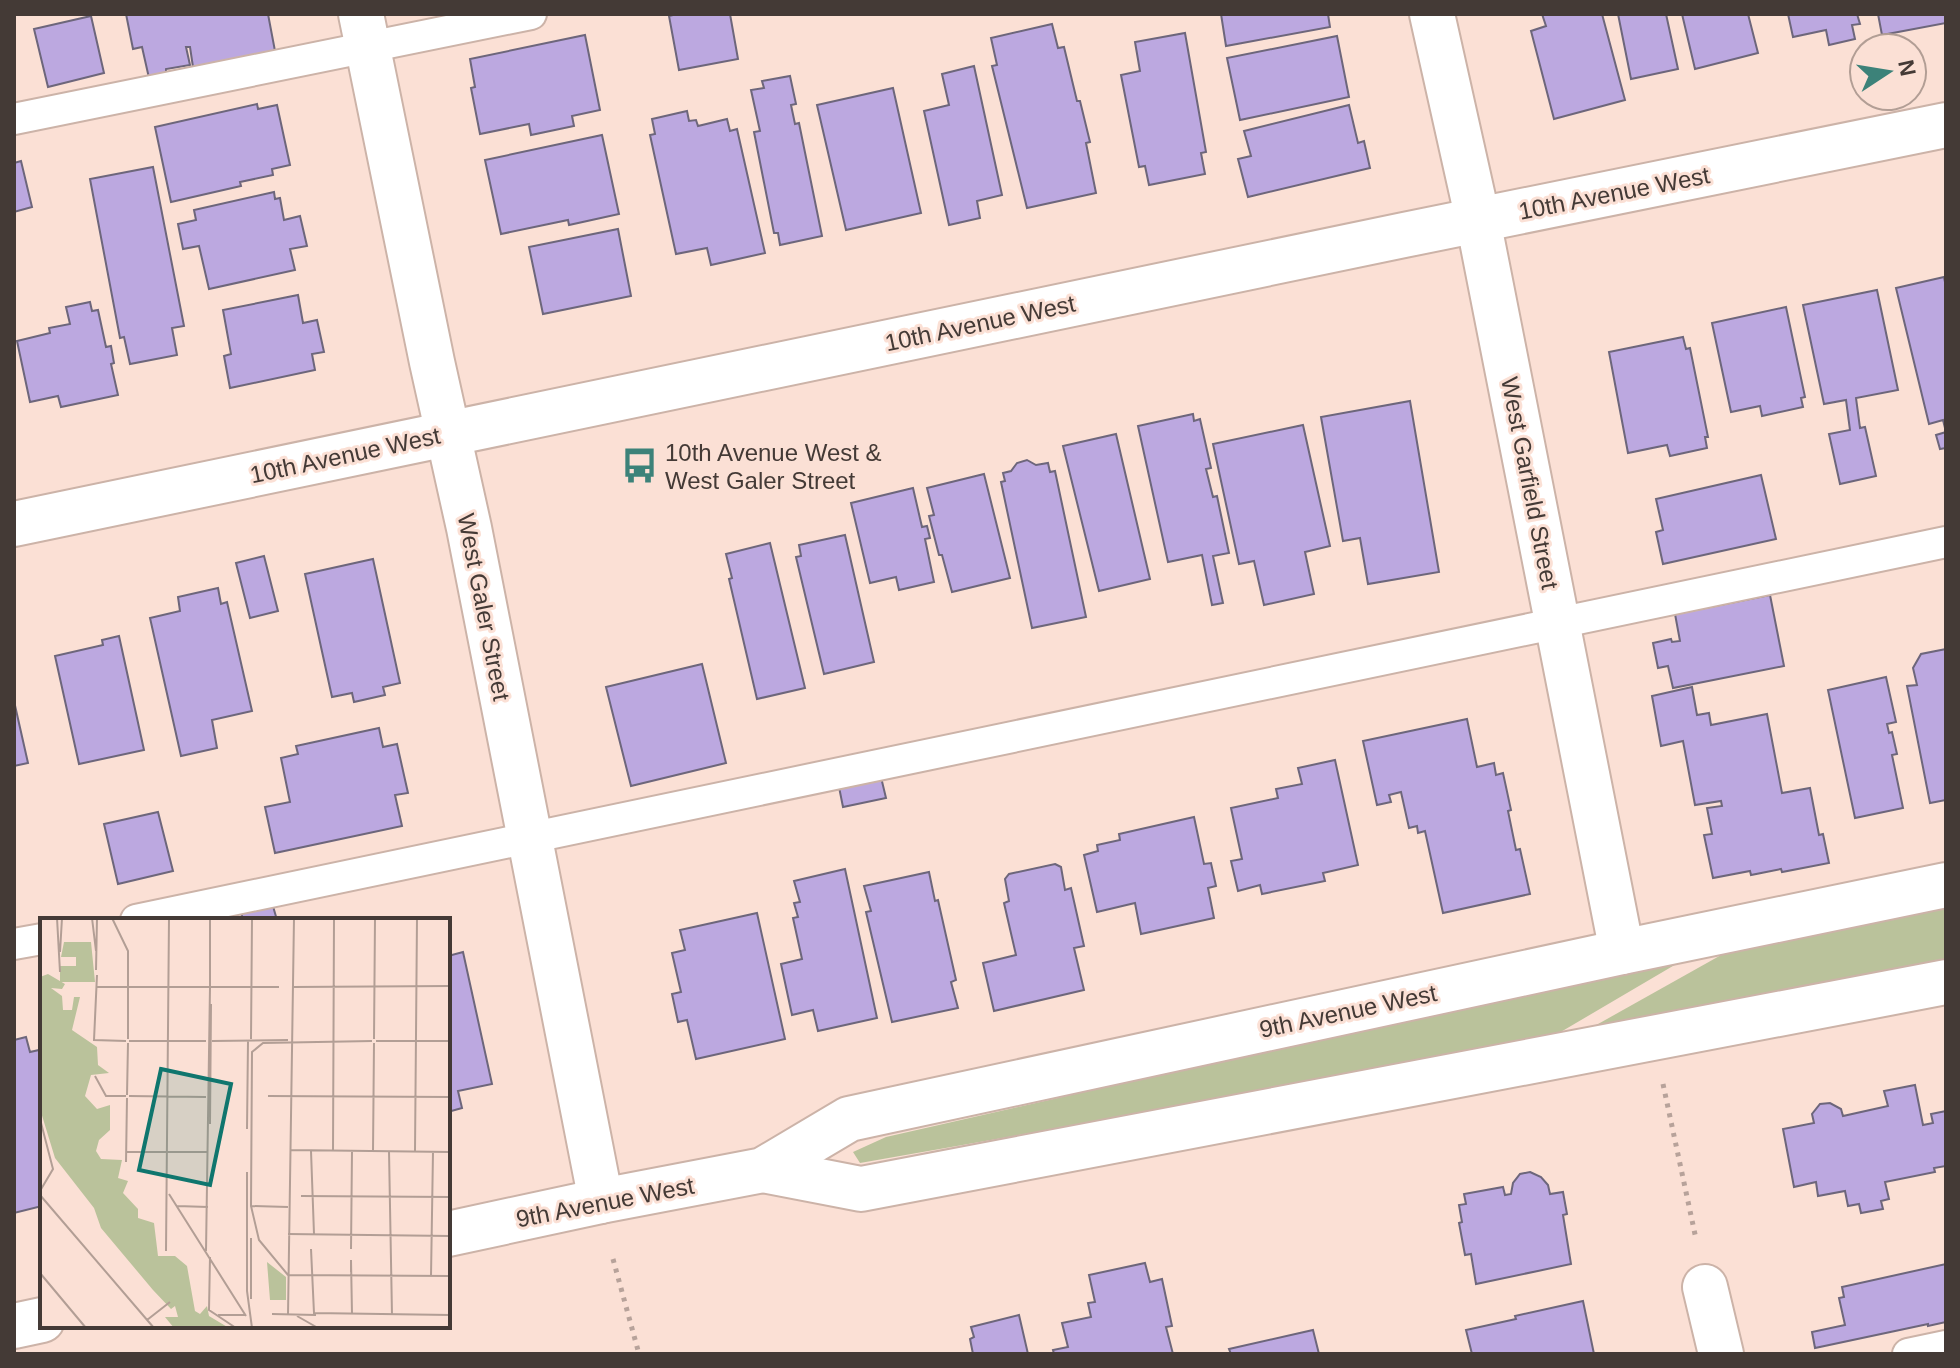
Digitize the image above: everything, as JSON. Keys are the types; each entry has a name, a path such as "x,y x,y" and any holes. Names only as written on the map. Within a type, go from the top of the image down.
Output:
{"street":[{"name":"West Garfield Street","path":"1432,14 1478,220 1622,952"},
{"name":"West Galer Street","path":"364,30 469,528 601,1201"},
{"name":"10th Avenue West","path":"14,524 1946,125"},
{"name":"9th Avenue West","path":"450,1234 763,1170 849,1119 1946,885"},
{"name":"9th Avenue West","path":"763,1170 861,1189 1946,982"},
{"path":"1705,1287 1721,1354"},
{"path":"14,1326 40,1320"}],"lane":[{"path":"14,119 364,30 531,14"},
{"path":"146,918 530,841 1946,542"},
{"path":"14,944 40,939"},
{"path":"1908,1354 1946,1346"}],"path":[{"path":"1662,1077 1696,1241"},
{"path":"613,1259 639,1354"}],"green space":[{"path":"1946,904 1946,963 1582,1033 1739,945"},
{"path":"1695,953 1559,1033 1559,1040 860,1163 853,1152 886,1137"}],"building":[{"path":"126,14 268,14 275,51 193,67 190,47 186,47 190,65 166,69 166,74 149,78 142,47 133,49"},
{"path":"730,14 738,59 679,70 669,16"},
{"path":"1221,14 1328,14 1330,27 1226,46"},
{"path":"1542,14 1602,14 1625,100 1554,119 1531,31 1546,26"},
{"path":"1618,14 1666,14 1678,69 1631,79"},
{"path":"1682,14 1748,14 1758,53 1695,69"},
{"path":"1788,14 1857,14 1860,24 1852,25 1854,32 1848,32 1848,41 1829,45 1826,30 1793,37"},
{"path":"1878,14 1946,14 1946,23 1881,32"},
{"path":"91,16 104,73 48,87 34,29"},
{"path":"1052,24 1058,48 1064,47 1077,101 1080,101 1090,142 1086,143 1096,193 1027,208 992,66 997,65 991,38"},
{"path":"1185,33 1206,152 1201,153 1205,174 1149,185 1145,166 1139,167 1121,75 1140,71 1135,42"},
{"path":"585,35 600,110 572,116 574,126 531,135 529,124 480,134 471,88 475,87 470,59"},
{"path":"1337,36 1349,97 1240,120 1227,58"},
{"path":"974,66 1002,195 977,201 980,218 949,225 924,111 949,105 942,74"},
{"path":"790,76 796,104 791,105 795,124 799,123 822,236 780,245 778,233 774,233 754,132 760,131 751,90 764,88 762,81"},
{"path":"893,88 921,213 846,230 817,105"},
{"path":"257,104 258,109 277,105 290,165 272,169 273,175 240,182 241,186 171,202 155,127"},
{"path":"1349,105 1358,143 1364,141 1370,168 1248,197 1238,159 1251,156 1244,131"},
{"path":"687,111 689,121 696,120 698,126 727,119 730,131 737,129 765,253 711,265 707,248 676,254 650,135 655,134 652,119"},
{"path":"602,135 619,214 569,225 568,220 501,234 485,160"},
{"path":"21,161 32,207 14,212 14,163"},
{"path":"153,167 184,326 172,328 177,355 130,364 124,337 120,338 90,179"},
{"path":"274,192 275,199 280,198 284,220 300,216 307,246 290,249 295,270 209,289 199,246 183,249 178,224 196,220 194,210"},
{"path":"618,229 631,296 543,314 529,247"},
{"path":"1944,277 1946,432 1943,420 1929,424 1896,288"},
{"path":"1877,290 1898,390 1856,398 1860,428 1865,427 1876,476 1840,484 1829,434 1850,430 1846,400 1824,404 1803,305"},
{"path":"298,295 303,323 317,320 324,352 312,354 315,370 230,388 224,356 231,354 223,310"},
{"path":"90,302 92,311 98,310 106,347 111,346 114,363 111,364 118,395 61,407 58,396 30,402 17,341 50,333 49,328 70,324 66,307"},
{"path":"1786,307 1805,397 1801,398 1803,407 1762,416 1760,406 1731,412 1712,323"},
{"path":"1683,337 1686,349 1690,348 1708,437 1705,437 1707,448 1670,456 1667,445 1628,453 1609,352"},
{"path":"1410,401 1439,572 1368,584 1360,538 1343,541 1321,417"},
{"path":"1193,414 1194,421 1200,419 1211,468 1206,469 1213,497 1217,496 1229,553 1213,556 1223,603 1212,605 1202,555 1168,562 1138,426"},
{"path":"1303,425 1330,546 1305,552 1314,594 1264,605 1254,561 1239,564 1213,444"},
{"path":"1946,432 1946,448 1940,449 1936,435"},
{"path":"1116,434 1150,579 1099,591 1063,446"},
{"path":"1027,460 1036,465 1048,463 1050,472 1055,471 1086,617 1032,628 1001,482 1005,481 1003,473"},
{"path":"984,474 1010,578 952,592 929,516 934,515 927,488"},
{"path":"1761,475 1776,539 1663,564 1656,532 1663,530 1656,499"},
{"path":"913,488 922,527 927,526 930,538 925,539 934,582 899,590 896,577 870,583 851,503"},
{"path":"845,535 874,662 824,674 796,557 801,556 799,545"},
{"path":"770,543 805,688 757,699 726,554"},
{"path":"264,556 278,611 250,618 236,563"},
{"path":"373,559 400,683 383,687 385,695 354,702 352,693 332,697 305,574"},
{"path":"218,588 221,604 227,602 252,711 212,720 217,748 181,756 150,618 180,611 178,597"},
{"path":"1770,595 1784,666 1673,688 1668,666 1658,668 1653,643 1671,639 1672,642 1680,641 1675,614"},
{"path":"119,636 144,750 79,764 55,656 103,645 102,640"},
{"path":"1946,649 1946,800 1930,803 1907,686 1917,685 1913,668 1921,654"},
{"path":"702,664 726,763 631,786 606,687"},
{"path":"1886,677 1896,722 1887,724 1897,754 1892,755 1903,808 1855,818 1828,690"},
{"path":"1692,687 1697,715 1709,713 1711,725 1767,714 1782,793 1810,788 1819,835 1823,834 1829,863 1782,872 1781,869 1751,875 1750,871 1713,878 1704,835 1712,834 1707,808 1722,806 1721,801 1695,805 1683,741 1661,746 1652,696"},
{"path":"14,701 28,763 14,766"},
{"path":"1467,719 1477,767 1494,763 1496,775 1503,773 1516,850 1520,849 1530,894 1443,913 1425,831 1418,833 1417,826 1409,828 1401,792 1389,795 1391,802 1377,805 1363,741"},
{"path":"379,728 383,747 397,744 408,793 395,795 402,826 275,853 265,807 290,802 281,758 298,754 296,746"},
{"path":"1335,760 1358,865 1323,873 1325,881 1262,894 1260,885 1238,891 1231,861 1242,859 1231,808 1278,798 1276,789 1302,784 1298,768"},
{"path":"880,773 886,798 843,807 838,782"},
{"path":"158,812 173,871 118,884 104,824"},
{"path":"1194,817 1204,864 1211,863 1216,886 1208,888 1214,918 1141,934 1135,903 1097,912 1084,855 1098,851 1097,845 1120,840 1119,834"},
{"path":"1055,864 1061,867 1065,890 1071,888 1084,946 1074,948 1084,990 994,1011 983,963 1016,955 1004,903 1009,901 1005,879 1009,874"},
{"path":"845,869 877,1018 818,1031 813,1010 792,1015 781,964 802,959 793,918 798,917 794,903 800,902 794,881"},
{"path":"929,872 956,980 951,982 958,1008 892,1022 866,912 871,911 864,886"},
{"path":"270,896 276,918 242,918 239,905"},
{"path":"757,913 785,1039 696,1059 687,1020 678,1022 672,994 681,992 672,953 685,950 680,930"},
{"path":"463,952 492,1084 458,1091 462,1108 450,1111 450,955"},
{"path":"26,1037 30,1052 39,1050 40,1054 40,1206 14,1213 14,1040"},
{"path":"1915,1085 1923,1125 1933,1123 1931,1114 1946,1111 1946,1166 1934,1168 1935,1172 1885,1182 1889,1199 1881,1201 1883,1209 1861,1213 1859,1204 1848,1206 1845,1191 1818,1196 1816,1182 1794,1187 1783,1129 1814,1123 1812,1114 1820,1104 1830,1103 1841,1109 1843,1116 1888,1106 1884,1091"},
{"path":"1530,1172 1541,1177 1548,1185 1550,1194 1563,1192 1567,1214 1563,1215 1571,1264 1476,1284 1471,1254 1465,1255 1459,1223 1462,1222 1459,1205 1466,1204 1464,1194 1503,1187 1505,1195 1511,1194 1513,1183 1520,1174"},
{"path":"1145,1263 1150,1282 1162,1279 1172,1326 1166,1327 1173,1354 1054,1354 1053,1350 1068,1347 1062,1323 1091,1317 1088,1303 1095,1302 1089,1275"},
{"path":"1946,1264 1946,1322 1815,1348 1812,1332 1845,1325 1839,1298 1844,1297 1842,1287"},
{"path":"1583,1301 1594,1354 1472,1354 1466,1330"},
{"path":"1019,1315 1028,1354 973,1354 971,1327"},
{"path":"1313,1330 1319,1354 1231,1354 1229,1349"}],"place":[{"name":"10th Avenue West & West Galer Street","path":"639,466"}]}
